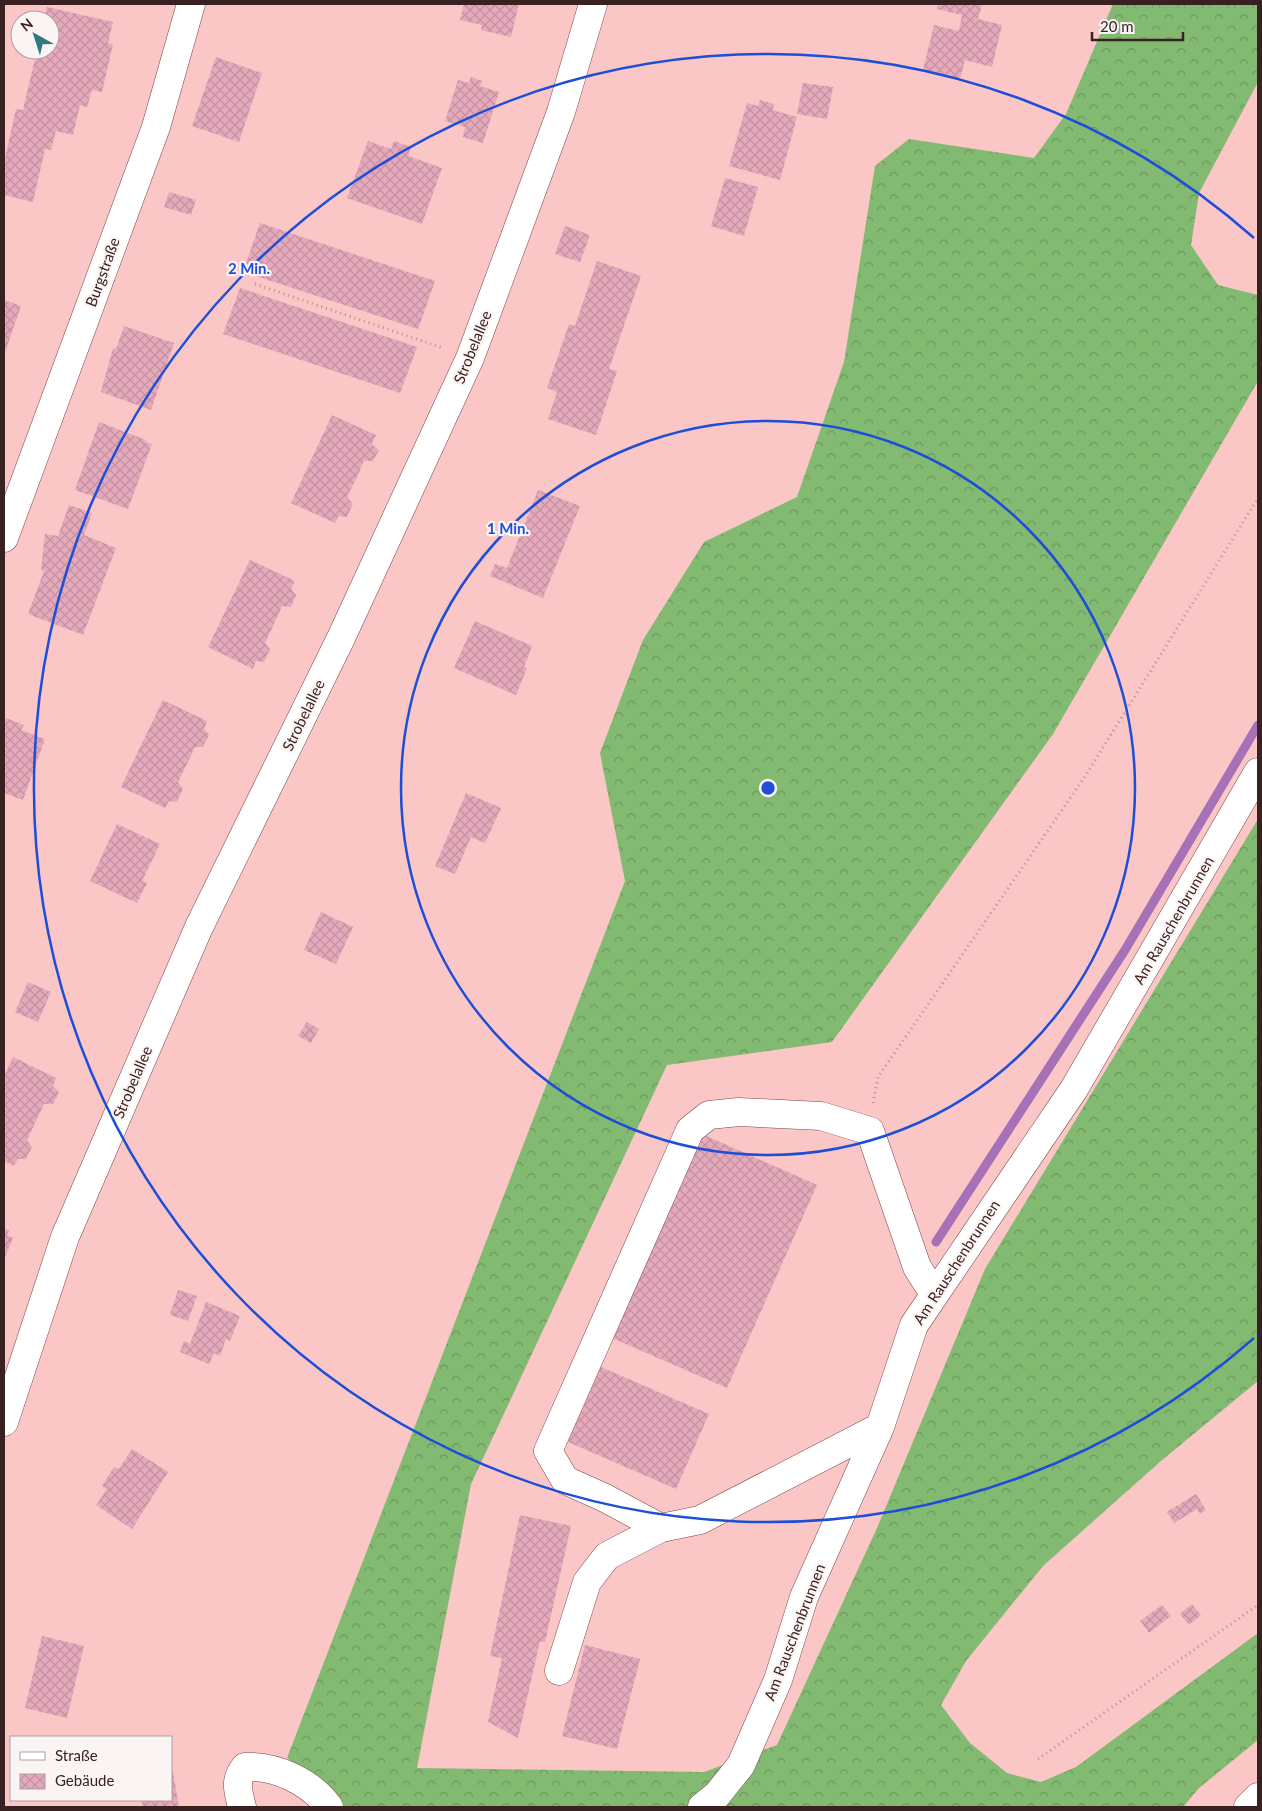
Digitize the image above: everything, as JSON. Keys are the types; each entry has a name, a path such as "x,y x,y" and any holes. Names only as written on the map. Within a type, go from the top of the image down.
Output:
{"street":[{"name":"Burgstraße","path":"4,538 156,127 192,4"},
{"name":"Strobelallee","path":"4,1422 65,1237 198,926 341,638 470,358 561,112 593,4"},
{"name":"Am Rauschenbrunnen","path":"702,1807 717,1795 741,1765 778,1680 804,1597 880,1427 914,1325 1074,1089 1258,772"},
{"path":"661,1528 605,1498 565,1480 548,1451 690,1130 709,1115 739,1112 821,1116 870,1131 917,1267 934,1294"},
{"path":"559,1671 587,1582 607,1556 661,1528 700,1520 880,1427"},
{"path":"242,1807 237,1785 238,1775 245,1767 258,1766 275,1770 291,1777 311,1790 329,1807"},
{"path":"1248,1807 1258,1797"}],"path":[{"path":"255,284 422,340"},
{"path":"870,1131 878,1077 1084,778 1258,498"},
{"path":"1038,1759 1258,1606"}],"green space":[{"path":"1113,4 1258,4 1258,82 1199,193 1191,245 1218,285 1258,295 1258,381 1053,734 832,1042 667,1065 471,1484 417,1768 704,1772 777,1745 877,1528 985,1269 1258,819 1258,1381 1162,1460 1043,1566 966,1661 941,1705 970,1743 1007,1773 1041,1782 1076,1767 1258,1633 1258,1740 1199,1788 1183,1807 339,1807 287,1758 625,881 600,753 643,640 704,542 797,497 844,362 875,166 909,139 1034,158 1066,114"}],"building":[{"path":"464,4 519,4 511,37 481,30 482,25 460,20"},
{"path":"938,4 982,4 978,19 1002,25 992,67 965,60 960,79 923,70 934,25 959,31 962,15 937,9"},
{"path":"47,7 113,22 108,43 113,44 102,92 92,90 87,107 80,105 73,135 56,131 51,150 45,149 33,202 4,195 4,163 16,109 23,110 35,60 60,60 60,10 46,10"},
{"path":"216,57 262,73 239,142 192,126"},
{"path":"471,77 482,81 480,86 499,92 483,143 463,137 465,127 445,121 458,80 469,83"},
{"path":"803,83 833,87 827,119 797,114"},
{"path":"760,100 774,104 773,110 797,117 780,180 729,166 747,103 758,106"},
{"path":"368,141 391,149 394,141 411,147 408,156 442,168 422,224 347,198"},
{"path":"725,178 758,187 744,236 711,226"},
{"path":"169,192 196,200 191,215 164,207"},
{"path":"260,223 435,281 418,329 243,272"},
{"path":"565,226 590,235 580,262 555,254"},
{"path":"597,261 641,276 609,369 617,371 596,435 548,419 557,392 547,388 569,324 575,326"},
{"path":"240,288 417,347 400,393 223,334"},
{"path":"4,300 21,306 4,355"},
{"path":"124,326 174,343 151,410 101,392 113,348 116,349"},
{"path":"332,415 376,435 372,444 379,450 373,461 364,461 347,497 353,504 347,517 339,516 335,523 291,503"},
{"path":"99,422 152,444 128,509 75,490"},
{"path":"538,490 580,506 543,598 490,576 495,564 507,568"},
{"path":"69,505 92,513 84,535 116,548 83,635 28,614 44,571 41,570 45,534 58,536"},
{"path":"250,560 295,581 291,589 296,595 291,607 282,606 265,643 270,649 264,662 256,661 253,669 208,647"},
{"path":"475,621 532,646 524,667 527,668 516,695 454,668"},
{"path":"163,700 207,721 204,729 209,735 203,747 195,747 178,782 183,789 177,802 169,801 165,808 121,787"},
{"path":"6,718 24,725 21,730 45,739 23,800 4,793 4,724"},
{"path":"466,793 501,808 485,843 471,837 455,874 435,866"},
{"path":"117,824 160,844 142,881 147,883 137,903 90,881"},
{"path":"321,912 353,927 336,964 304,950"},
{"path":"28,982 51,992 38,1022 15,1012"},
{"path":"307,1022 319,1029 311,1043 298,1036"},
{"path":"13,1057 56,1078 53,1086 59,1092 53,1104 44,1104 27,1140 32,1147 26,1159 18,1159 14,1166 4,1161 4,1076"},
{"path":"702,1134 817,1185 727,1388 612,1338"},
{"path":"4,1228 9,1231 7,1235 13,1238 4,1259"},
{"path":"178,1290 197,1296 188,1321 170,1315"},
{"path":"206,1302 240,1316 230,1341 226,1339 220,1356 214,1353 209,1364 180,1352 184,1341 190,1344"},
{"path":"601,1367 709,1414 676,1489 568,1442"},
{"path":"132,1449 168,1472 132,1529 96,1505 107,1489 102,1486 114,1467 119,1469"},
{"path":"1196,1494 1206,1510 1200,1514 1197,1509 1174,1523 1167,1512"},
{"path":"520,1515 571,1526 545,1642 540,1641 518,1738 488,1722 502,1658 490,1656"},
{"path":"1192,1604 1201,1615 1189,1625 1180,1614"},
{"path":"1162,1605 1171,1616 1149,1633 1140,1621"},
{"path":"42,1636 84,1646 67,1718 25,1708"},
{"path":"585,1645 640,1659 617,1749 562,1736"},
{"path":"173,1772 179,1807 143,1807 141,1801 172,1801"}],"waterway":[{"path":"936,1242 1125,950 1258,725"}]}
